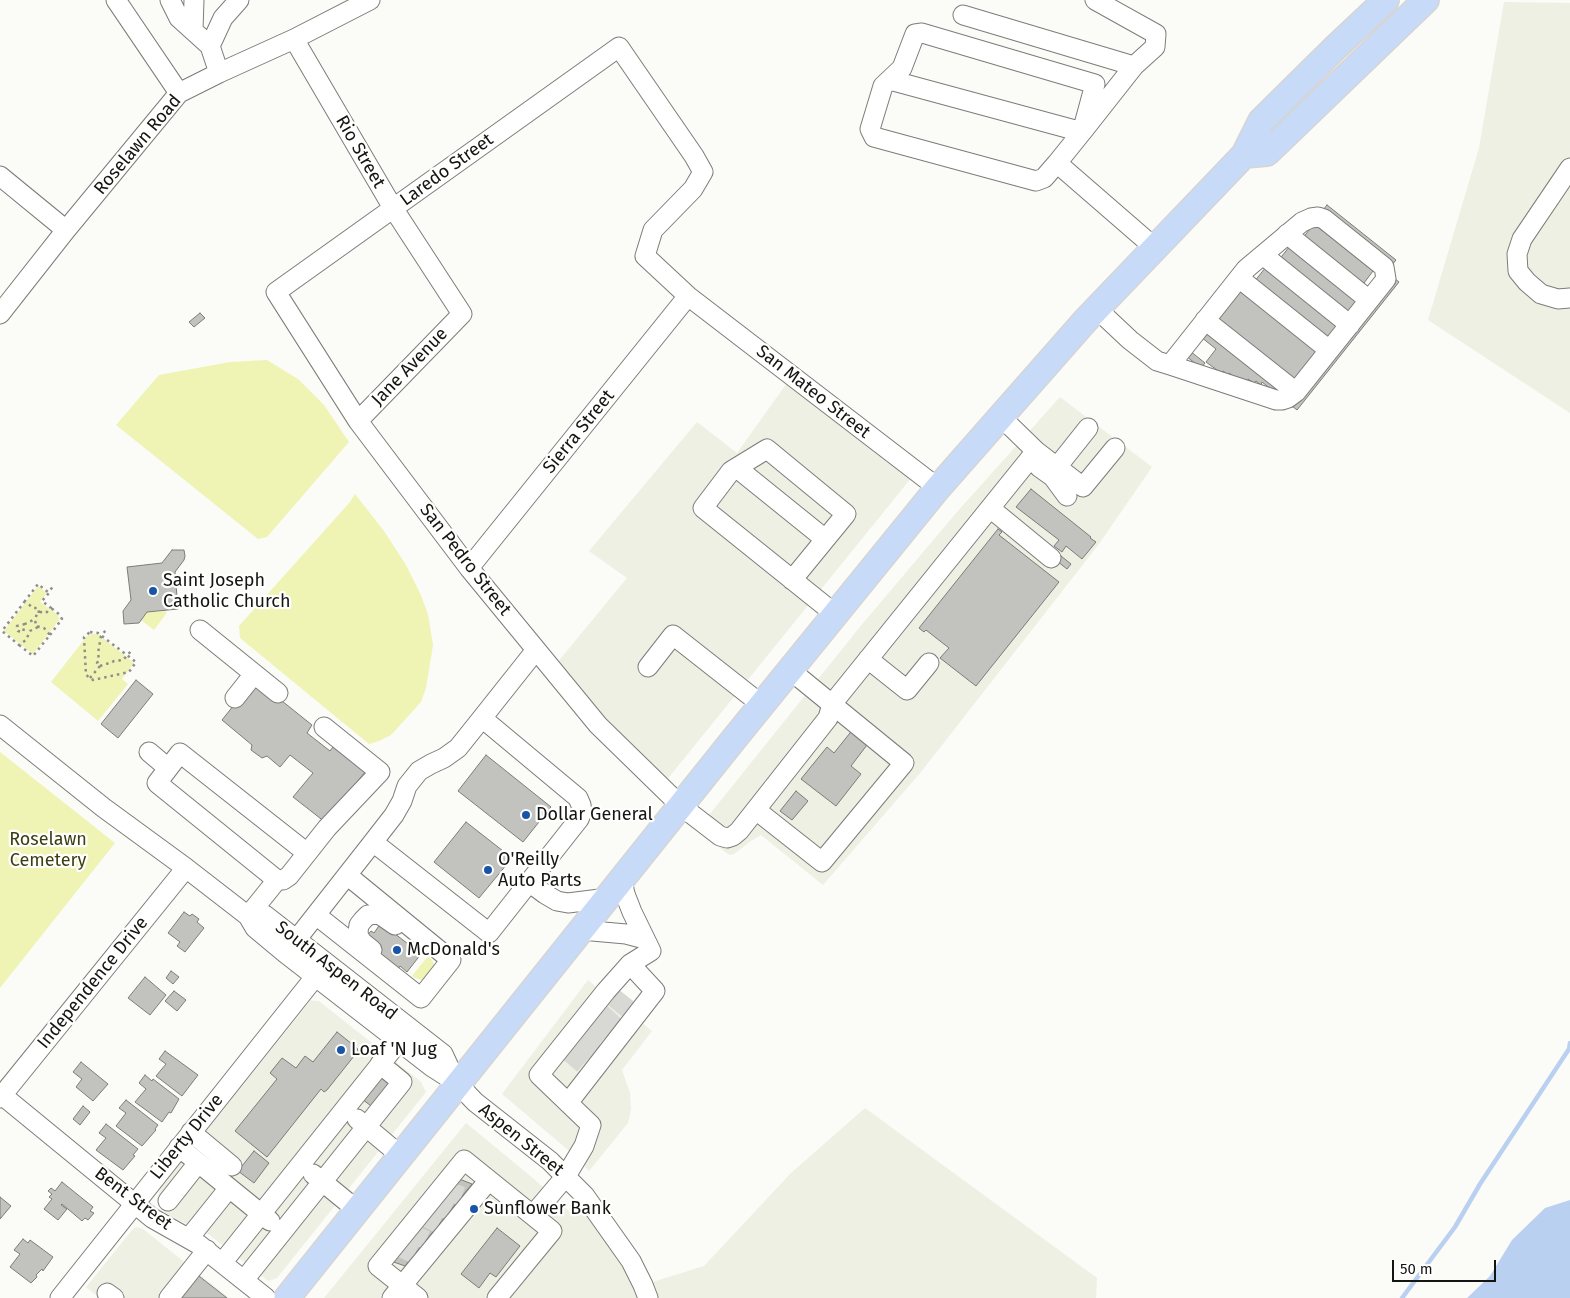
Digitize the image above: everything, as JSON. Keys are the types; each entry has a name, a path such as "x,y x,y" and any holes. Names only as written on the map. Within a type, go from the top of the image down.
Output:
{"main road":[{"path":"1334,48 1336,32 1368,0"},
{"path":"286,1298 401,1156 457,1083 938,488 1097,309 1244,155 1260,121 1386,0"},
{"path":"1244,155 1266,153 1426,0"}],"street":[{"path":"116,0 179,93"},
{"path":"170,0 179,18 210,46 219,73"},
{"path":"193,30 194,0"},
{"path":"210,46 223,18 239,0"},
{"name":"Roselawn Road","path":"0,314 66,230 179,93 294,39 370,0"},
{"path":"1082,132 1095,84 922,33 915,34 902,68 883,86 870,129 874,136 1036,181 1044,178 1082,132 1134,66 1155,47 1156,34 1095,0"},
{"path":"963,15 1134,66"},
{"name":"Rio Street","path":"294,39 393,208 462,314"},
{"name":"Laredo Street","path":"276,292 619,47 703,172 693,189 653,230"},
{"path":"890,80 1082,132"},
{"path":"1057,163 1155,248"},
{"path":"1570,168 1522,240 1517,254 1518,271 1541,294 1558,299 1570,298"},
{"path":"0,176 66,230"},
{"path":"1097,309 1130,340 1157,361 1276,400 1288,398 1296,392 1386,279 1384,267 1324,219 1318,217 1302,222 1246,270 1170,365"},
{"name":"San Mateo Street","path":"653,230 645,256 688,296 938,488"},
{"path":"1288,234 1369,300"},
{"path":"1263,255 1350,325"},
{"path":"1239,278 1329,350"},
{"name":"San Pedro Street","path":"276,292 358,421 469,568 598,726 681,806 720,836 727,838 733,836 756,810"},
{"name":"Sierra Street","path":"469,568 688,296"},
{"name":"Jane Avenue","path":"358,421 462,314"},
{"path":"1205,320 1296,392"},
{"path":"1000,416 1067,496"},
{"path":"1057,467 1088,428"},
{"path":"1033,455 1057,467 1083,487 1115,448"},
{"path":"792,580 846,514 767,449 731,471 703,508 792,580 835,614"},
{"path":"790,670 832,704 904,763 822,862 756,810 828,718 832,704 1033,455"},
{"path":"736,468 825,539"},
{"path":"990,508 1052,558"},
{"path":"200,630 278,693"},
{"path":"648,667 673,635 762,705"},
{"path":"291,946 394,815 407,786 419,771 444,758 458,748 536,650"},
{"path":"868,659 907,690 929,663"},
{"path":"235,698 254,674"},
{"path":"373,842 489,933 579,819 582,812 578,798 482,718"},
{"name":"South Aspen Road","path":"0,725 104,808 248,916 255,928 291,946 443,1054 457,1083"},
{"path":"307,853 180,753 157,783 277,880 283,880 289,876 327,828 380,772 324,727"},
{"path":"149,752 168,768"},
{"name":"Independence Drive","path":"1,1097 186,868"},
{"path":"316,915 422,998 451,960 347,876"},
{"path":"248,916 277,880"},
{"path":"529,882 544,894 557,901 568,903 615,889 625,894 651,951 630,964 610,994 582,1029 539,1075 591,1125 584,1146 566,1176 533,1215"},
{"path":"339,933 370,894"},
{"path":"426,992 362,942 358,932 359,925 363,920 368,915 379,914 446,967"},
{"path":"581,930 619,933 645,939"},
{"name":"South Aspen Road","path":"291,946 316,977 432,1067 457,1083"},
{"path":"568,1103 604,1048 632,1013 654,991 630,964"},
{"name":"Liberty Drive","path":"60,1298 316,977"},
{"path":"222,1262 399,1041"},
{"path":"244,1280 402,1082 380,1064"},
{"name":"Aspen Street","path":"457,1083 475,1102 550,1161 586,1196 631,1261 648,1298"},
{"name":"Bent Street","path":"1,1097 152,1218 207,1250 266,1298"},
{"path":"344,1109 401,1156"},
{"path":"185,1140 198,1162 282,1231"},
{"path":"185,1140 232,1166"},
{"path":"418,1298 397,1292 378,1266 414,1244 444,1208 464,1160 552,1231 497,1298"},
{"path":"168,1200 198,1162"},
{"path":"301,1164 357,1210"},
{"path":"397,1292 414,1244 444,1208 488,1180"},
{"path":"189,1238 229,1188"},
{"path":"169,1298 207,1250"}],"path":[{"path":"48,592 38,584 2,632 33,656 62,619 59,614 42,601 53,587"},
{"path":"25,601 33,608 38,608 39,613"},
{"path":"25,624 34,619 37,614 46,613 51,608"},
{"path":"34,619 36,626 44,628 50,635"},
{"path":"19,645 38,626"},
{"path":"100,666 97,663 99,660 98,653 102,636 106,630"},
{"path":"90,632 98,633 102,636 136,662 129,672 93,680 86,675 84,637 90,632"},
{"path":"90,678 100,666 122,660 132,650"},
{"path":"99,660 104,660 105,664"}],"shaded area":[{"path":"1504,2 1570,3 1570,413 1428,320 1479,148"},
{"path":"792,376 916,472 661,787 552,669 627,578 589,551 697,422 737,453"},
{"path":"1060,397 1152,467 1099,544 921,772 823,885 761,835 734,854 730,855 725,852 698,829 859,628 957,512"},
{"path":"588,980 652,1031 622,1070 630,1093 631,1109 628,1123 589,1171 567,1149 502,1094"},
{"path":"311,1000 319,1001 421,1082 426,1092 277,1278 268,1281 207,1233 205,1234 165,1213 159,1203 158,1196 160,1189"},
{"path":"865,1108 1097,1278 1096,1298 324,1298 466,1123 534,1179 572,1214 585,1196 643,1285 704,1266 791,1173"},
{"path":"136,1227 143,1229 229,1298 100,1298 86,1287"}],"green space":[{"path":"267,360 298,379 324,405 349,442 267,537 258,539 116,425 159,375 230,362"},
{"path":"355,494 384,531 406,565 428,614 433,645 426,688 421,702 391,735 369,744 240,638 239,626 350,502"},
{"path":"38,586 47,593 40,602 58,615 59,620 33,654 4,631"},
{"path":"166,611 166,614 154,630 141,620 147,612"},
{"path":"98,634 134,663 122,679 128,684 98,721 51,682 87,636"},
{"name":"Roselawn Cemetery","path":"0,752 115,843 0,988"},
{"path":"428,956 435,967 422,980 412,976"}],"water":[{"path":"1570,1200 1570,1298 1467,1298 1490,1276 1512,1240 1545,1208"}],"building":[{"path":"1327,205 1396,260 1392,265 1323,210"},
{"path":"1314,224 1373,271 1361,287 1302,239"},
{"path":"1290,246 1360,301 1348,316 1278,261"},
{"path":"1266,267 1340,326 1328,341 1254,282"},
{"path":"1394,278 1399,282 1297,410 1292,406"},
{"path":"1240,287 1320,350 1294,383 1214,320"},
{"path":"200,313 205,318 194,327 189,322"},
{"path":"1207,330 1277,385 1272,390 1262,382 1261,385 1256,381 1254,383 1248,379 1246,382 1242,378 1240,381 1229,373 1228,375 1223,371 1221,373 1206,362 1216,349 1201,337"},
{"path":"1190,351 1205,363 1201,368 1186,356"},
{"path":"1031,489 1096,542 1082,559 1066,546 1062,552 1054,546 1059,540 1016,507"},
{"path":"998,529 1002,532 999,535 1059,582 976,686 940,658 949,648 926,630 924,632 919,628"},
{"name":"Saint Joseph Catholic Church","path":"172,550 184,550 185,556 175,572 178,609 147,612 139,623 124,624 123,611 131,600 127,567 162,563"},
{"path":"1061,556 1071,564 1067,569 1057,561"},
{"path":"136,680 153,694 118,738 101,724"},
{"path":"253,681 272,693 312,725 307,733 330,751 333,747 365,772 325,822 293,797 313,773 290,755 280,767 267,756 262,758 251,750 252,745 222,720"},
{"path":"854,728 870,741 851,766 861,774 836,806 801,779 827,747 834,753"},
{"path":"486,755 551,807 523,842 458,791"},
{"path":"796,791 808,801 792,820 780,811"},
{"path":"466,822 512,858 479,898 434,862"},
{"path":"184,912 190,916 192,914 199,919 197,922 204,928 185,952 177,946 180,942 168,933"},
{"path":"381,923 421,954 407,972 400,966 398,969 363,940 371,931 374,933"},
{"path":"171,971 179,977 173,984 166,978"},
{"path":"145,977 166,995 150,1015 128,998"},
{"path":"174,991 186,1000 177,1011 165,1001"},
{"path":"337,1032 357,1048 358,1051 327,1090 324,1092 321,1089 267,1157 235,1131 277,1079 270,1073 282,1058 296,1068 305,1056 313,1062"},
{"path":"165,1051 198,1075 182,1096 156,1076 166,1064 159,1059"},
{"path":"81,1062 108,1084 93,1101 76,1087 82,1079 73,1072"},
{"path":"145,1075 179,1099 171,1113 169,1112 162,1122 135,1102 146,1089 139,1083"},
{"path":"381,1075 394,1086 375,1109 362,1099"},
{"path":"126,1100 158,1125 142,1146 116,1126 126,1113 119,1108"},
{"path":"83,1106 90,1112 80,1125 73,1119"},
{"path":"106,1124 138,1149 133,1155 135,1156 123,1170 96,1150 106,1138 99,1133"},
{"path":"254,1151 269,1163 254,1183 238,1171"},
{"path":"457,1178 472,1184 405,1266 388,1260"},
{"path":"62,1182 93,1207 90,1211 94,1213 88,1220 85,1218 82,1221 62,1204 67,1209 58,1220 44,1209 52,1199 49,1197 52,1194 48,1191 51,1188 55,1191"},
{"path":"0,1197 11,1206 0,1219"},
{"path":"497,1228 520,1246 496,1277 490,1273 479,1288 461,1274"},
{"path":"23,1239 28,1243 30,1240 53,1257 31,1283 10,1267 20,1254 14,1250"},
{"path":"195,1273 227,1298 174,1298"}],"waterway":[{"path":"1402,1298 1455,1227 1480,1184 1569,1049 1570,1043"}],"tunnel":[{"path":"613,997 629,1010"},
{"path":"601,1013 616,1027"},
{"path":"591,1025 606,1038"},
{"path":"580,1040 595,1052"},
{"path":"569,1052 584,1065"},
{"path":"447,1191 462,1196"},
{"path":"435,1204 450,1211"},
{"path":"424,1217 439,1224"},
{"path":"411,1233 426,1240"},
{"path":"399,1247 415,1254"}],"place":[{"name":"Saint Joseph Catholic Church","path":"153,591"},
{"name":"Dollar General","path":"526,815"},
{"name":"O'Reilly Auto Parts","path":"488,870"},
{"name":"McDonald's","path":"397,950"},
{"name":"Loaf 'N Jug","path":"341,1050"},
{"name":"Sunflower Bank","path":"474,1209"}]}
